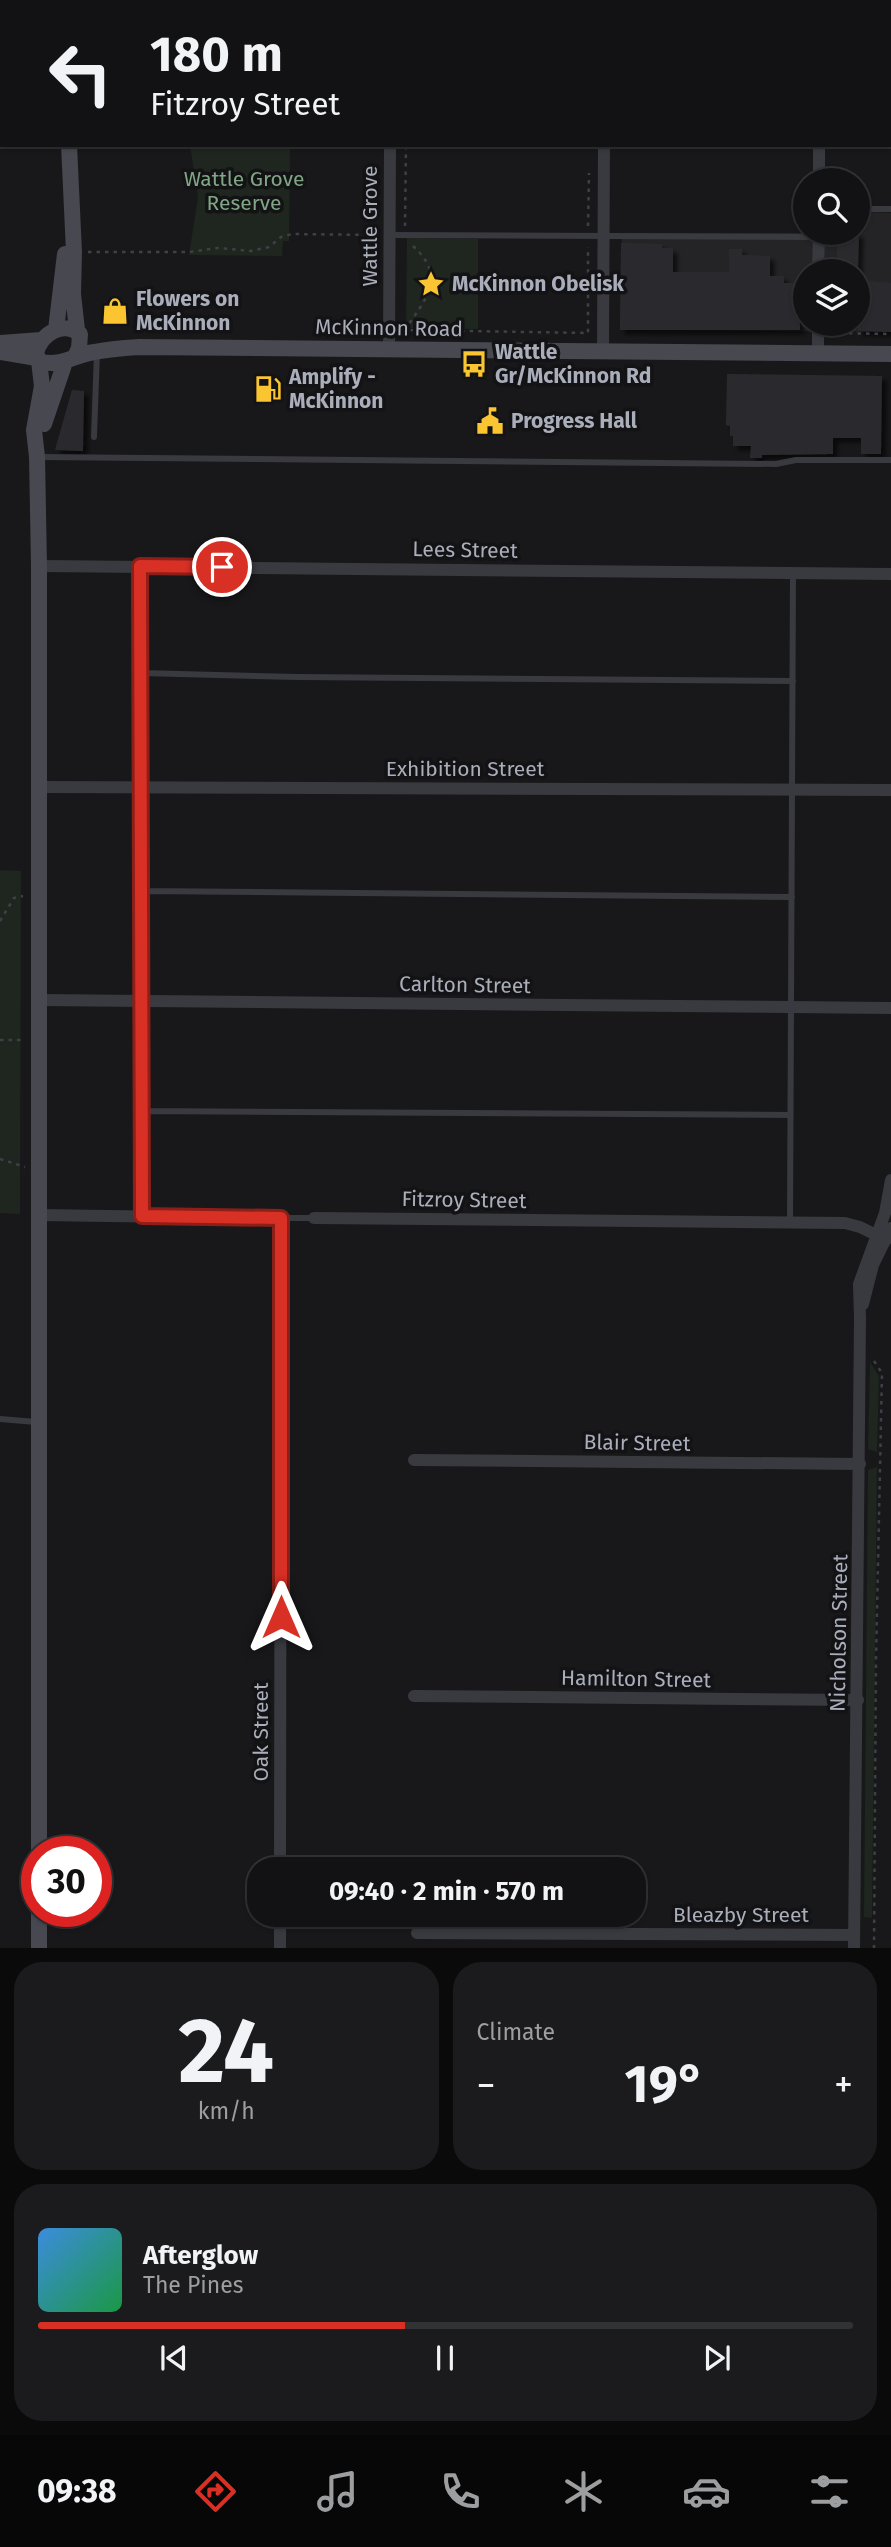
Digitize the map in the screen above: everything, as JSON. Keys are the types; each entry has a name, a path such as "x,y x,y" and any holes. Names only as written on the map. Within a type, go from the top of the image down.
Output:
{"street":[{"path":"37,457 42,429 70,359 79,348 73,294 74,252 69,147"},
{"name":"Wattle Grove","path":"389,349 390,147"},
{"path":"603,351 604,147"},
{"path":"819,147 819,168"},
{"path":"56,330 72,213"},
{"path":"39,1836 39,787 37,457 34,430 42,386 36,353 41,340 48,333 56,330 79,332"},
{"name":"McKinnon Road","path":"79,332 139,347"},
{"path":"818,336 818,353"},
{"path":"0,343 41,340"},
{"name":"McKinnon Road","path":"70,359 97,351 139,347 891,354"},
{"path":"0,352 55,364 70,359"},
{"name":"Lees Street","path":"38,566 891,574"},
{"name":"Exhibition Street","path":"39,787 891,790"},
{"name":"Carlton Street","path":"39,1000 891,1008"},
{"name":"Nicholson Street","path":"854,1942 860,1318 884,1234 891,1180"},
{"name":"Fitzroy Street","path":"39,1214 246,1217"},
{"name":"Fitzroy Street","path":"314,1218 845,1223 884,1234"},
{"name":"Oak Street","path":"280,1857 281,1254"},
{"name":"Blair Street","path":"414,1460 860,1464"},
{"name":"Hamilton Street","path":"414,1696 858,1700"},
{"path":"39,1927 39,1948"},
{"path":"280,1927 280,1948"},
{"name":"Bleazby Street","path":"416,1933 854,1942"}],"lane":[{"path":"870,209 891,209"},
{"path":"390,235 793,235"},
{"path":"94,437 97,351"},
{"path":"37,457 776,464 796,460 891,460"},
{"path":"140,566 142,1216"},
{"path":"790,1223 793,572"},
{"path":"141,673 284,677 793,681"},
{"path":"142,891 792,897"},
{"path":"141,1111 790,1115"},
{"name":"Fitzroy Street","path":"246,1217 314,1218"},
{"name":"Oak Street","path":"281,1218 281,1254"},
{"path":"0,1419 38,1422"}],"path":[{"path":"406,147 405,241 428,263 432,278 430,293 405,330 588,333 589,165"},
{"path":"74,252 189,252 218,248 251,251 269,247 281,237 292,234 390,235"},
{"path":"870,334 891,334"},
{"path":"0,921 14,898 23,897"},
{"path":"0,1040 23,1040"},
{"path":"0,1160 39,1171"},
{"path":"874,1352 874,1363 882,1373 874,1948"}],"shaded area":[{"path":"870,212 891,213 891,332 870,332 870,259 793,259 793,331 620,330 622,233 793,233 793,245 870,245"}],"green space":[{"name":"Wattle Grove Reserve","path":"190,147 290,147 289,241 283,241 282,256 189,255 198,197"},
{"path":"407,238 478,239 478,329 406,328"},
{"path":"0,870 21,871 20,1214 0,1213"},
{"path":"870,1362 879,1376 877,1452 868,1449"},
{"path":"877,1467 872,1918 864,1917 868,1470"}],"building":[{"path":"621,243 662,244 662,248 673,248 673,272 729,272 729,249 742,249 742,255 770,256 770,276 784,276 784,283 793,283 793,330 620,330"},
{"path":"837,245 859,245 858,259 837,259"},
{"path":"870,281 891,283 891,332 870,331"},
{"path":"727,374 882,376 881,454 861,454 861,438 833,438 833,454 762,455 762,458 750,458 751,446 733,446 730,426 726,425"},
{"path":"72,390 84,391 83,451 55,450"}],"place":[{"name":"McKinnon Obelisk","path":"431,284"},
{"name":"Flowers on McKinnon","path":"115,311"},
{"name":"Wattle Gr/McKinnon Rd","path":"474,364"},
{"name":"Amplify - McKinnon","path":"268,389"},
{"name":"Progress Hall","path":"490,421"}],"route":[{"path":"222,567 140,566 142,1216 281,1218 281,1617"}]}
